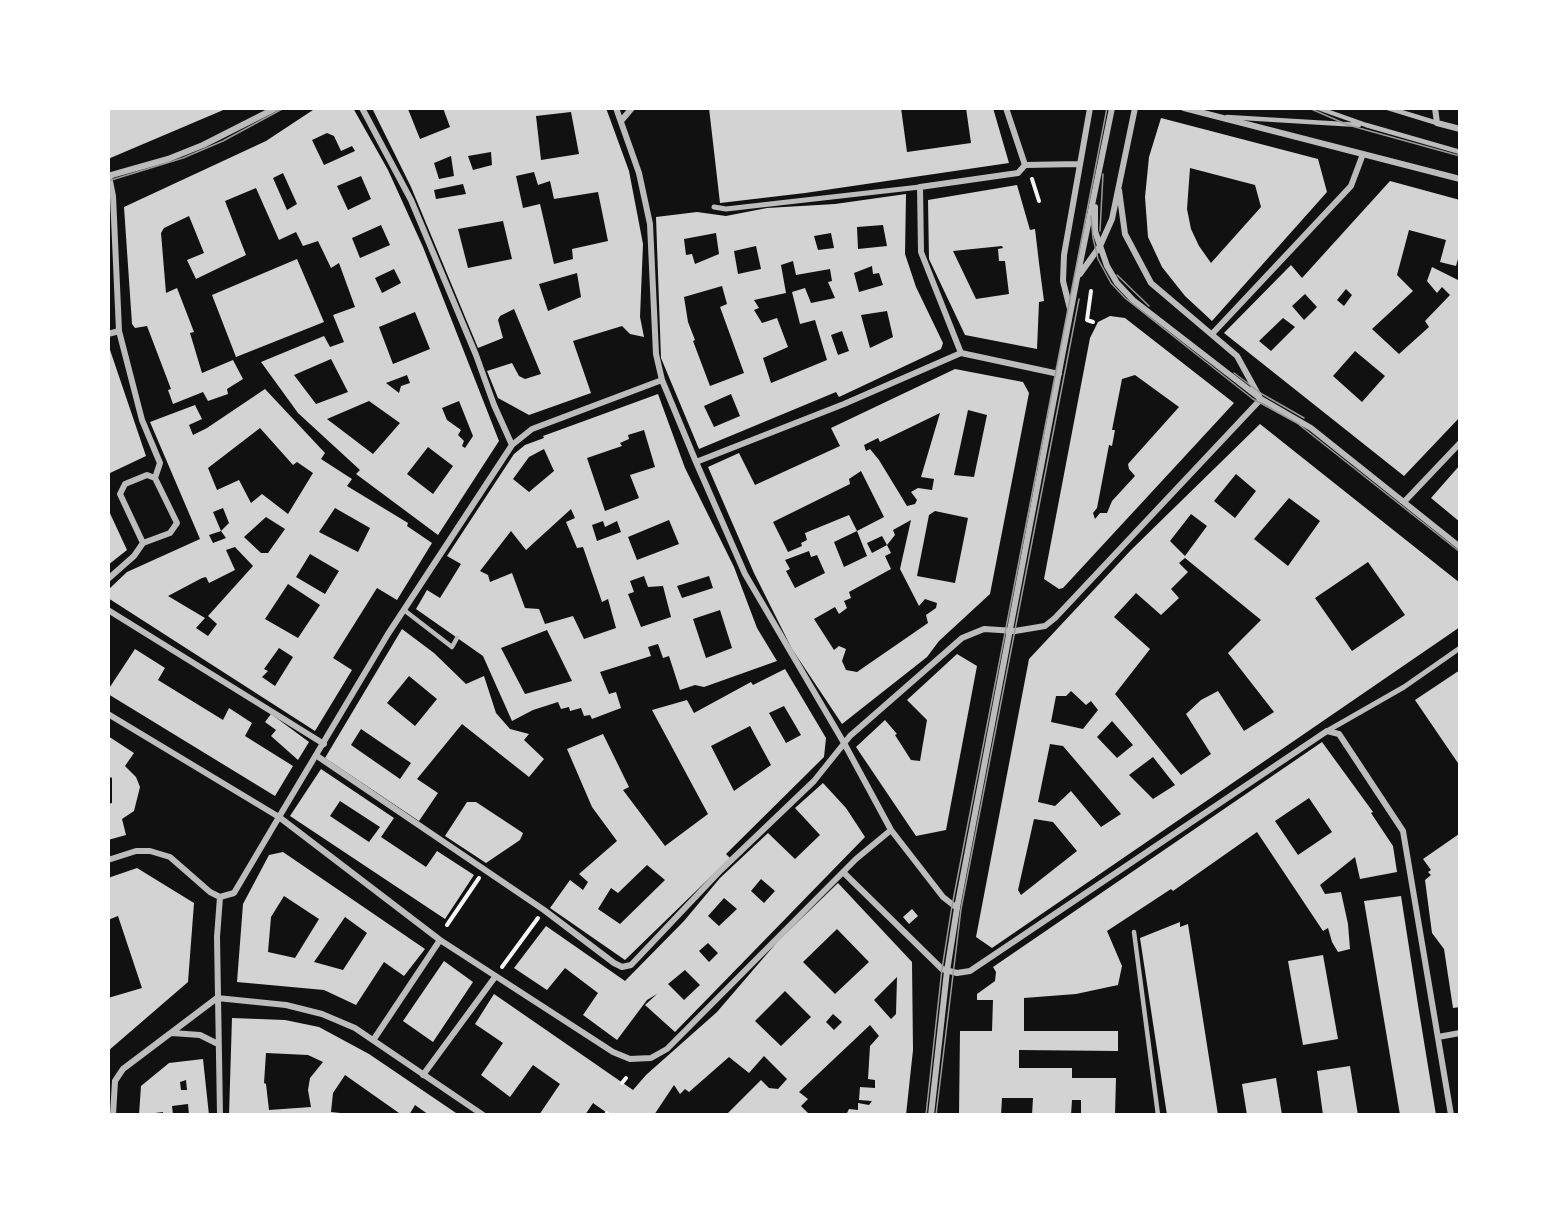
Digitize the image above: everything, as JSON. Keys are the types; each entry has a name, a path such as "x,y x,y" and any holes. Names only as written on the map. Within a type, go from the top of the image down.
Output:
{"street":[{"path":"108,579 134,556 143,543 170,532 177,523 155,478 159,464 142,420 119,331 113,196 109,176 168,159 203,145 276,108"},
{"path":"362,108 411,200 512,445"},
{"path":"615,108 639,173 647,208 654,336 662,380 696,462 745,574 844,743 891,830 942,897 957,908"},
{"path":"621,121 632,108"},
{"path":"1006,108 1025,165"},
{"path":"1071,312 1063,281 1064,255 1078,164 1090,108"},
{"path":"931,1115 947,971 957,908 1076,283 1112,108"},
{"path":"1076,283 1108,230 1119,190 1135,108"},
{"path":"1184,108 1460,179"},
{"path":"1435,108 1437,123 1460,129"},
{"path":"1212,334 1351,186 1363,153"},
{"path":"714,207 726,209 920,187 1018,173 1025,165 1078,164"},
{"path":"920,187 921,252 961,353"},
{"path":"1119,190 1125,234 1142,269 1159,290 1237,356 1260,399"},
{"path":"1095,194 1095,231 1107,266 1125,292 1260,399 1311,428 1460,547"},
{"path":"108,334 119,331"},
{"path":"696,462 844,404 961,353 1059,374"},
{"path":"108,860 136,851 150,851 170,857 210,892 220,897 234,893 404,610 512,445 532,429 662,380"},
{"path":"317,756 558,918 614,963 622,967 631,965 721,870 814,781 844,743 962,638 984,629 1011,631 1045,626 1055,618 1260,399"},
{"path":"1404,502 1460,443"},
{"path":"143,543 120,494 125,484 147,475 155,478"},
{"path":"108,610 324,744"},
{"path":"843,872 929,957 947,971 970,971 1327,731 1404,687 1460,648"},
{"path":"108,714 279,817 440,940 613,1052 630,1059 651,1058 667,1049 694,1025 843,872 891,830"},
{"path":"1327,731 1339,734 1403,831 1451,1115"},
{"path":"220,897 217,998 220,1115"},
{"path":"374,1039 440,940"},
{"path":"423,1075 495,977"},
{"path":"113,1115 115,1081 123,1069 217,998 286,1005 322,1014 374,1039 483,1115"},
{"path":"1438,1036 1460,1033"},
{"path":"172,1034 200,1035 218,1044"}],"lane":[{"path":"1318,108 1366,125 1460,152"},
{"path":"1388,108 1437,123"},
{"path":"1221,116 1366,125"},
{"path":"404,610 452,646 457,638"},
{"path":"1134,932 1158,1115"}],"path":[{"path":"1032,179 1039,201"},
{"path":"1091,291 1087,320 1094,321"},
{"path":"447,925 483,873"},
{"path":"495,977 539,917"},
{"path":"622,1083 626,1078"}],"building":[{"path":"108,108 228,108 108,159"},
{"path":"316,108 353,108 388,170 423,247 499,441 438,535 356,474 360,470 298,413 261,362 324,336 330,347 344,342 333,315 355,307 339,263 331,268 318,241 303,246 296,232 279,240 256,188 225,201 246,255 196,279 187,260 204,253 189,216 164,228 161,233 166,293 177,288 194,332 190,333 202,373 233,360 243,379 227,389 228,394 208,401 203,392 173,404 168,390 171,389 147,326 135,328 132,324 124,207 266,141","holes":["327,133 334,136 341,151 352,146 355,151 324,165 312,140","283,173 297,204 287,210 273,178","361,176 371,199 348,210 337,186","381,225 390,245 360,258 352,238","394,269 401,283 382,293 375,278","415,312 430,349 393,364 379,327","331,359 348,392 316,404 294,375","407,375 410,383 401,386 399,393 386,383","369,401 400,423 373,454 327,419","459,401 473,436 465,448 462,446 464,441 458,435 461,430 447,420 442,408","428,447 453,466 433,494 407,474"]},
{"path":"372,108 408,109 420,139 450,127 443,108 606,108 629,171 643,244 640,317 644,337 630,334 622,326 573,341 591,393 529,415 498,398 487,371 512,363 519,376 525,379 541,374 514,309 500,316 498,320 503,338 478,348 411,187","holes":["571,112 579,154 541,160 536,116","491,152 492,165 473,170 468,156","451,156 454,176 439,179 434,163","534,172 538,185 550,181 554,199 598,192 608,241 572,249 573,259 554,264 540,204 523,208 516,176","463,184 466,194 436,199 434,190","503,221 512,259 468,268 458,229","577,273 581,297 548,311 539,284"]},
{"path":"709,108 901,108 907,152 971,143 966,108 993,108 1009,163 720,203"},
{"path":"1161,118 1318,159 1327,192 1212,321 1185,296 1162,267 1148,237 1145,197 1149,157","holes":["1190,168 1255,185 1261,207 1211,263 1191,229 1187,209"]},
{"path":"1390,181 1460,200 1460,252 1456,266 1440,262 1446,240 1409,230 1397,275 1413,291 1372,329 1399,354 1429,327 1425,321 1450,295 1442,287 1437,293 1427,281 1432,267 1460,281 1460,417 1404,476 1224,333 1291,265 1302,278","holes":["1346,289 1352,295 1344,306 1337,300","1305,294 1317,307 1304,320 1292,306","1283,318 1295,327 1271,351 1259,341","1355,351 1385,376 1362,402 1333,376"]},
{"path":"1017,185 1030,230 1035,229 1044,301 1039,302 1037,349 965,335 929,259 928,200","holes":["1002,246 1003,248 998,249 999,261 1005,261 1009,294 976,299 953,251"]},
{"path":"906,194 905,254 916,287 943,343 941,349 839,397 836,392 699,449 661,358 656,217 697,212 726,216 767,208 835,204","holes":["883,225 887,246 858,249 857,227","716,233 719,254 695,264 692,254 686,255 684,239","831,233 834,248 818,250 814,236","756,246 761,269 738,274 734,251","793,261 796,275 830,269 832,281 828,282 835,298 811,303 805,288 792,292 800,324 815,320 827,360 771,383 763,358 788,347 777,318 762,323 754,310 759,308 754,300 786,293 781,265","872,266 873,274 879,273 883,285 859,292 854,273","722,286 727,304 720,307 744,373 710,386 688,322 684,297","887,311 893,337 870,348 861,315","842,331 849,351 838,355 831,335","731,394 740,416 714,427 704,406"]},
{"path":"297,259 324,322 236,357 212,295"},
{"path":"1110,316 1125,318 1234,403 1063,588 1059,589 1044,579 1090,338 1098,322","holes":["1135,375 1179,407 1128,464 1135,476 1112,501 1107,513 1100,513 1095,519 1093,513 1097,508 1109,445 1112,446 1115,430 1112,430 1122,379"]},
{"path":"108,344 146,456 108,474"},
{"path":"955,369 1023,382 1029,393 990,594 939,641 927,657 842,724 792,649 754,573 708,467 739,453 755,485 840,446 831,428","holes":["968,410 987,415 974,477 954,475","940,413 921,477 934,479 932,490 918,488 911,492 917,500 915,504 907,506 879,460 870,449 866,451 864,445 878,438 880,442","861,471 884,517 857,531 849,515 805,533 807,540 801,543 802,546 788,552 773,522 850,484 849,479","935,511 968,518 955,583 917,576 929,515","911,520 900,569 919,606 925,599 937,603 936,608 926,615 928,623 857,672 846,670 842,661 846,649 839,646 834,650 814,619 835,607 839,614 847,608 844,601 851,598 849,592 891,569 885,556 891,553 887,545 895,535 893,530","857,531 867,556 844,567 834,542","882,536 887,545 872,553 867,543","809,551 811,557 817,555 825,573 795,588 786,571 790,569 785,560"]},
{"path":"265,389 325,453 321,459 352,479 347,486 408,523 407,526 432,543 397,600 377,588 333,658 352,670 315,731 108,598 108,590 127,572 200,539 150,422 195,405 202,419 189,425 193,435","holes":["260,428 293,465 297,462 313,473 288,514 262,494 251,503 239,480 217,490 208,468","223,508 229,523 221,531 213,512","335,508 370,528 358,552 319,532","266,517 285,529 268,553 261,553 244,537","221,531 226,538 213,543 209,535","235,547 253,566 208,616 217,624 208,636 196,628 205,618 168,596 202,578 206,577 209,583 235,570 226,550","310,554 339,571 325,594 296,577","288,584 320,605 298,638 265,619","279,648 293,657 275,686 262,677 268,671 264,669"]},
{"path":"658,394 685,468 734,567 757,628 777,661 704,687 695,685 680,690 669,656 663,658 658,644 648,647 651,656 600,672 609,694 616,692 621,708 592,719 590,715 584,716 581,708 570,711 569,707 561,709 558,702 533,710 512,721 483,656 416,609 427,590 440,598 461,564 447,556 514,454 525,445 544,438 543,436","holes":["644,430 655,467 630,475 639,498 605,511 587,458 622,446 620,443 629,439 628,435","544,449 554,471 529,492 513,479 529,457","571,509 575,518 566,522 577,548 583,547 602,602 608,599 616,628 584,639 573,616 545,624 539,609 525,608 512,573 490,582 488,575 480,571 511,531 526,550","669,520 679,544 637,560 628,537","603,521 605,527 617,521 621,532 597,541 592,525","644,576 648,587 663,586 671,617 641,627 628,594 634,592 630,581","709,576 713,588 682,598 677,586","720,610 732,648 706,658 693,619","547,630 572,681 525,694 501,648"]},
{"path":"1260,424 1460,583 1460,627 992,948 976,937 1029,659 1131,550","holes":["1236,474 1256,491 1235,518 1214,501","1289,498 1320,521 1288,566 1254,539","1191,514 1207,526 1185,556 1170,541","1185,558 1261,620 1228,653 1274,712 1244,731 1218,691 1201,700 1186,714 1211,754 1181,775 1115,694 1150,649 1114,617 1136,593 1161,615 1179,598 1171,589 1188,572 1179,563","1368,562 1405,615 1352,651 1315,598","1071,691 1086,705 1091,701 1098,710 1083,729 1051,722 1056,696 1066,696","1112,721 1133,745 1117,758 1097,737","1050,744 1063,746 1121,814 1101,827 1071,791 1055,806 1038,802","1153,757 1175,785 1153,799 1129,775","1034,819 1053,822 1077,851 1021,895 1018,890"]},
{"path":"1460,465 1460,522 1431,498"},
{"path":"108,509 127,550 108,565"},
{"path":"402,629 434,653 466,684 484,676 496,713 510,729 529,734 524,740 544,759 529,777 462,724 417,779 438,793 419,821 325,758","holes":["409,676 437,699 415,726 387,703","361,729 411,763 400,779 351,745"]},
{"path":"135,649 165,668 158,680 223,720 229,708 252,723 245,736 293,766 275,796 108,694 108,690"},
{"path":"957,654 977,666 946,830 916,836 856,747 885,720 897,734 895,735 911,760 920,761 927,720 907,700"},
{"path":"785,669 826,738 824,757 726,854 730,858 625,960 550,908 570,880 583,890 588,882 579,874 617,841 592,807 567,749 603,734 629,787 623,790 665,846 708,814 652,710 687,700 694,713 751,682 753,685","holes":["784,706 801,735 786,743 769,713","750,726 771,765 734,791 711,746","647,865 665,880 620,924 598,909 611,888 618,893"]},
{"path":"1460,670 1460,766 1415,700"},
{"path":"271,714 309,742 298,760 271,736 276,730 265,722"},
{"path":"108,736 134,753 125,766 136,777 140,787 134,811 122,819 126,835 108,840 108,804 112,803 112,778 108,776"},
{"path":"1322,742 1373,812 1371,813 1393,846 1397,872 1360,879 1355,857 1320,885 1325,894 1341,892 1348,924 1350,949 1338,952 1328,928 1323,931 1257,832 1173,891 1171,889 1107,931 1122,966 1118,985 1076,994 1024,998 1024,1031 1118,1031 1118,1051 1019,1050 1019,1068 1072,1068 1072,1078 1116,1078 1115,1115 1081,1115 1081,1100 1072,1100 1071,1115 1032,1115 1033,1098 1002,1098 1001,1115 959,1115 960,1031 992,1031 993,1000 977,1000 977,994 995,981 996,972 993,967","holes":["1309,798 1332,832 1298,855 1275,821"]},
{"path":"321,769 394,818 381,837 426,867 437,851 474,875 445,919 290,816","holes":["340,801 380,827 369,842 330,816"]},
{"path":"823,783 846,808 865,837 675,1032 645,1005 657,994 647,1000 617,1040 583,1015 598,993 565,968 547,990 514,968 546,926 625,981 684,921 720,878 768,833 795,859 820,835 795,808","holes":["761,879 775,891 764,903 751,891","724,898 737,909 719,926 708,916","708,943 718,953 709,962 699,951","685,970 700,985 684,1000 668,984"]},
{"path":"467,802 476,802 523,833 520,840 486,863 445,836"},
{"path":"1459,834 1460,1007 1453,1008 1444,949 1432,933 1425,880 1431,875 1428,872 1431,870 1423,859"},
{"path":"283,852 425,949 404,976 384,962 356,1005 324,990 237,982 243,904 269,855","holes":["284,896 319,919 295,958 268,952 271,917","345,917 367,933 343,970 314,962"]},
{"path":"137,868 194,903 188,982 108,1051 108,998 142,988 118,916 108,920 108,878"},
{"path":"838,883 912,962 913,1050 906,1115 846,1115 849,1109 858,1110 858,1103 869,1105 872,1101 859,1100 860,1087 875,1088 875,1080 868,1079 870,1046 879,1036 870,1025 799,1092 808,1099 801,1106 810,1115 726,1115 761,1080 769,1088 778,1089 787,1079 764,1056 749,1073 729,1057 689,1092 685,1089 680,1094 674,1085 654,1115 610,1115 593,1103 585,1115 539,1115 560,1084 533,1065 510,1097 481,1075 503,1043 475,1024 494,994 633,1090 646,1075 717,1012 778,941","holes":["837,929 869,962 835,994 803,962","897,977 896,1014 891,1019 874,1000","785,991 811,1017 781,1046 755,1021","833,1014 842,1022 834,1030 826,1022"]},
{"path":"1401,896 1436,1115 1400,1115 1364,901"},
{"path":"912,909 918,916 909,924 903,917"},
{"path":"1180,922 1180,927 1188,924 1218,1115 1167,1115 1140,938"},
{"path":"1323,955 1338,1039 1303,1045 1288,961"},
{"path":"444,961 473,982 433,1042 403,1021"},
{"path":"232,1018 285,1020 319,1027 369,1054 459,1115 429,1115 415,1105 409,1115 398,1115 399,1113 345,1075 333,1093 331,1112 359,1115 229,1115","holes":["266,1053 308,1055 323,1062 310,1078 308,1090 311,1107 269,1110 264,1083"]},
{"path":"203,1059 209,1115 189,1115 188,1104 172,1106 173,1115 163,1115 163,1112 139,1115 141,1086 169,1063","holes":["186,1080 187,1090 181,1090 180,1082"]},
{"path":"1350,1066 1358,1115 1323,1115 1317,1071"},
{"path":"1276,1078 1282,1115 1247,1115 1242,1084"}],"tram line":[{"path":"108,181 183,158 223,141 284,108"},
{"path":"926,1115 942,969 952,906 1107,108"},
{"path":"1309,108 1348,125 1460,156"},
{"path":"1100,231 1103,174"},
{"path":"1091,216 1098,259 1111,283 1125,298 1253,399 1297,423 1460,552"},
{"path":"1117,275 1149,306"},
{"path":"936,1115 961,909 1079,299"},
{"path":"1234,373 1262,394 1304,418"}]}
